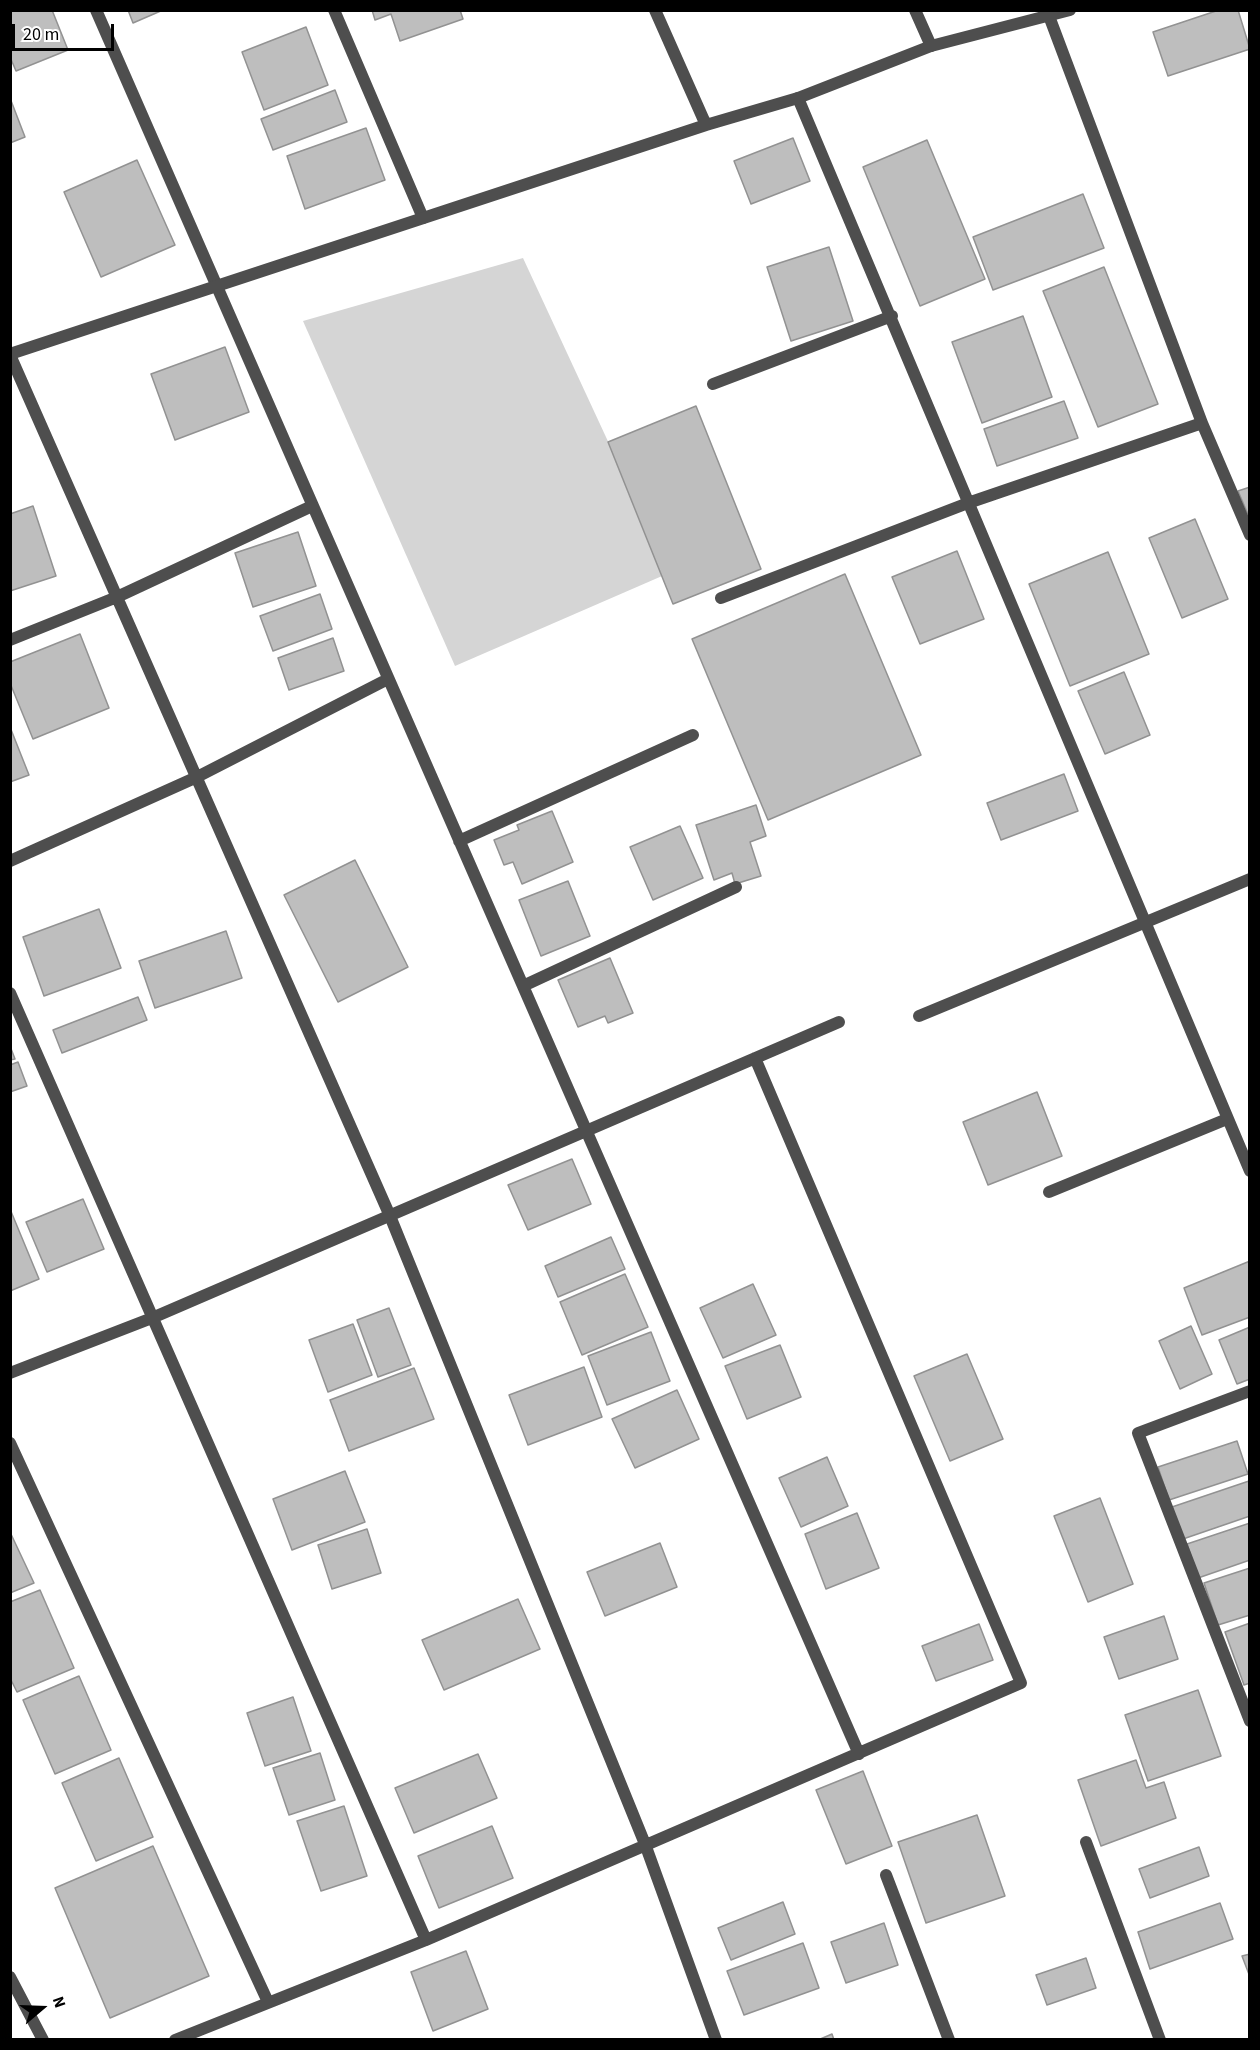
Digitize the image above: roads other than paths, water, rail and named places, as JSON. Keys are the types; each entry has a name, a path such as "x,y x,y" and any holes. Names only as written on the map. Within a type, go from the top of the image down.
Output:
{"street":[{"path":"96,10 859,1754"},
{"path":"334,10 423,218"},
{"path":"655,10 706,124"},
{"path":"915,10 931,46"},
{"path":"716,2040 645,1844 390,1216 10,354 706,124 798,98 931,46 1070,10"},
{"path":"1049,16 1202,423 1250,535"},
{"path":"798,98 892,316 1250,1171"},
{"path":"713,384 892,316"},
{"path":"721,598 969,503 1202,423"},
{"path":"10,640 117,597 312,506"},
{"path":"10,861 197,777 388,679"},
{"path":"459,841 693,735"},
{"path":"919,1016 1250,879"},
{"path":"522,986 736,887"},
{"path":"10,993 426,1940"},
{"path":"10,1373 152,1318 839,1022"},
{"path":"175,2040 426,1940 1021,1683 755,1058"},
{"path":"1049,1192 1227,1119"},
{"path":"1250,1391 1138,1433 1250,1721"},
{"path":"10,1443 268,2002"},
{"path":"1086,1842 1160,2040"},
{"path":"886,1875 949,2040"},
{"path":"10,1977 43,2040"}]}
